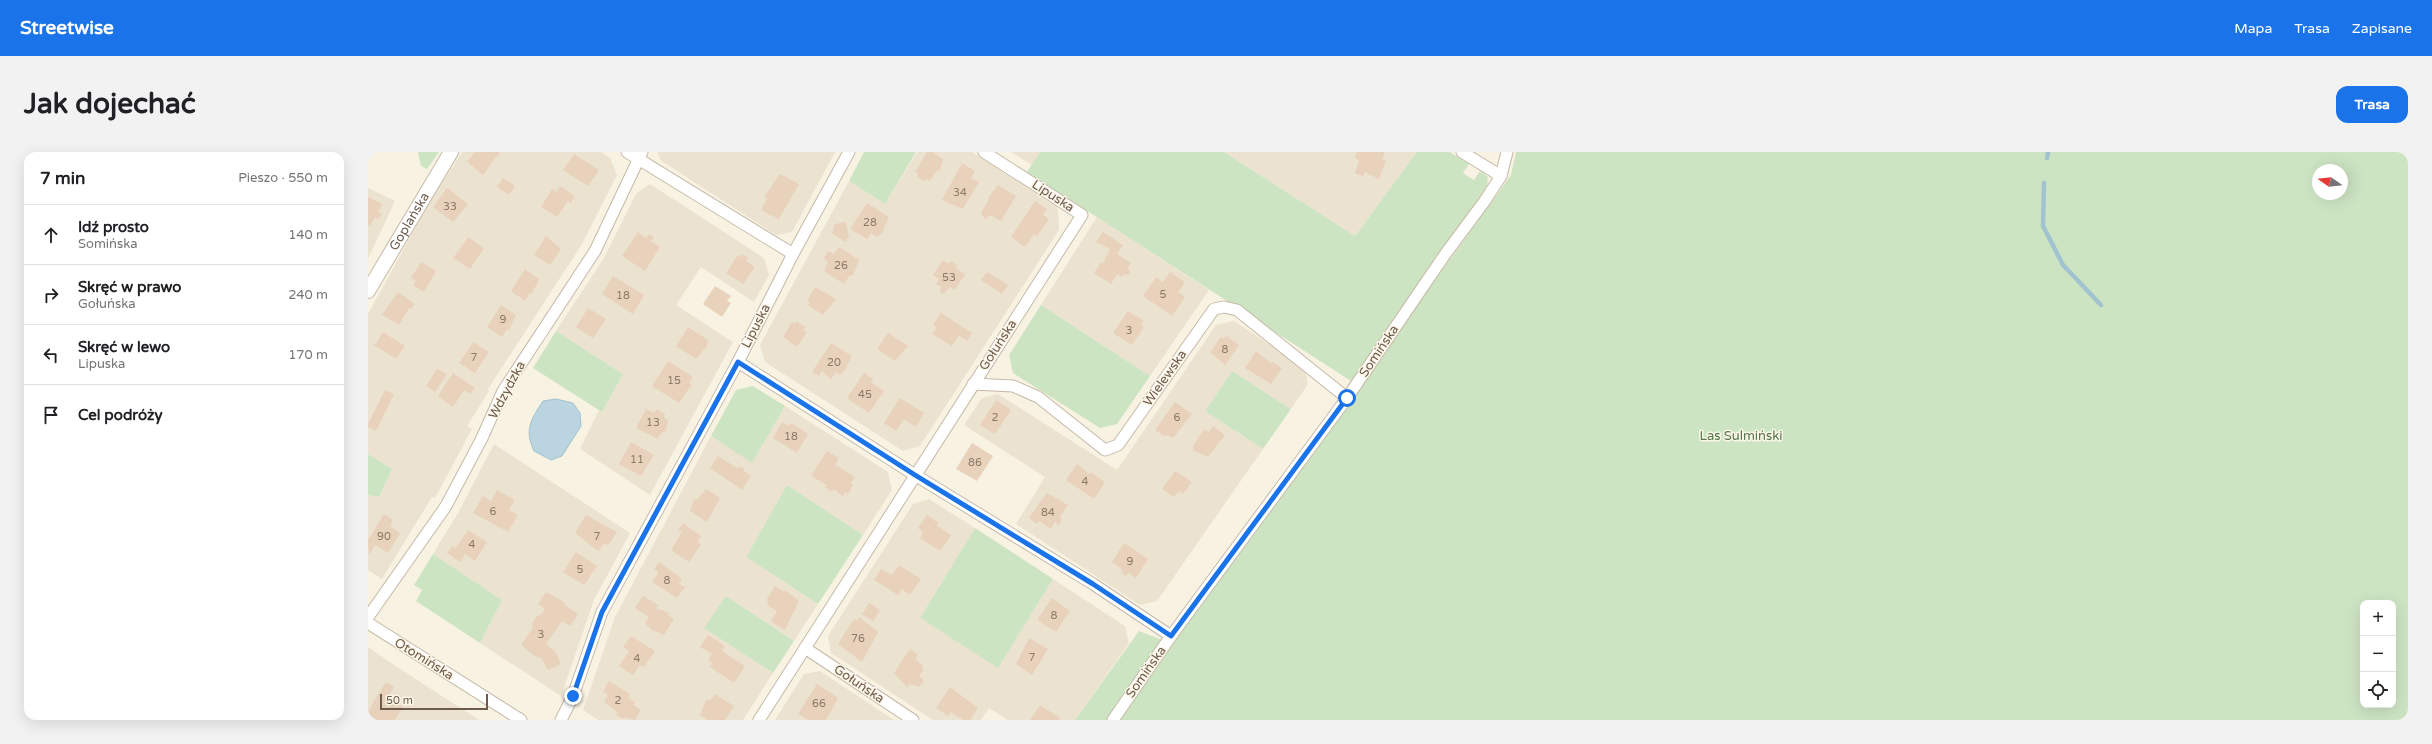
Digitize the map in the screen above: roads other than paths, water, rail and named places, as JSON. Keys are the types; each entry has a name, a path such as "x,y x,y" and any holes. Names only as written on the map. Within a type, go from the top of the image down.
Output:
{"street":[{"name":"Goplańska","path":"368,291 450,152"},
{"path":"627,152 640,155 793,254"},
{"name":"Lipuska","path":"561,720 573,696 602,612 738,362 793,254 849,152"},
{"name":"Lipuska","path":"984,152 1082,215"},
{"path":"1462,152 1501,176"},
{"name":"Somińska","path":"1113,720 1171,636 1347,398 1501,176 1506,152"},
{"name":"Wdzydzka","path":"368,617 446,506 482,438 503,391 595,251 640,155"},
{"name":"Gołuńska","path":"759,720 1082,215"},
{"name":"Wielewska","path":"973,384 1013,386 1038,397 1106,450 1118,444 1214,309 1224,307 1237,310 1347,398"},
{"path":"738,362 915,475 1093,584 1171,636"},
{"name":"Otomińska","path":"368,624 521,720"},
{"name":"Gołuńska","path":"805,648 913,720"}],"water":[{"path":"556,399 573,403 580,413 581,426 562,456 551,460 534,451 531,444 529,431 532,419 543,401"}],"waterway":[{"path":"2047,158 2048,152"},
{"path":"2044,183 2043,226 2063,265 2101,305"}],"park label":[{"name":"Las Sulmiński","path":"1741,436"}]}
